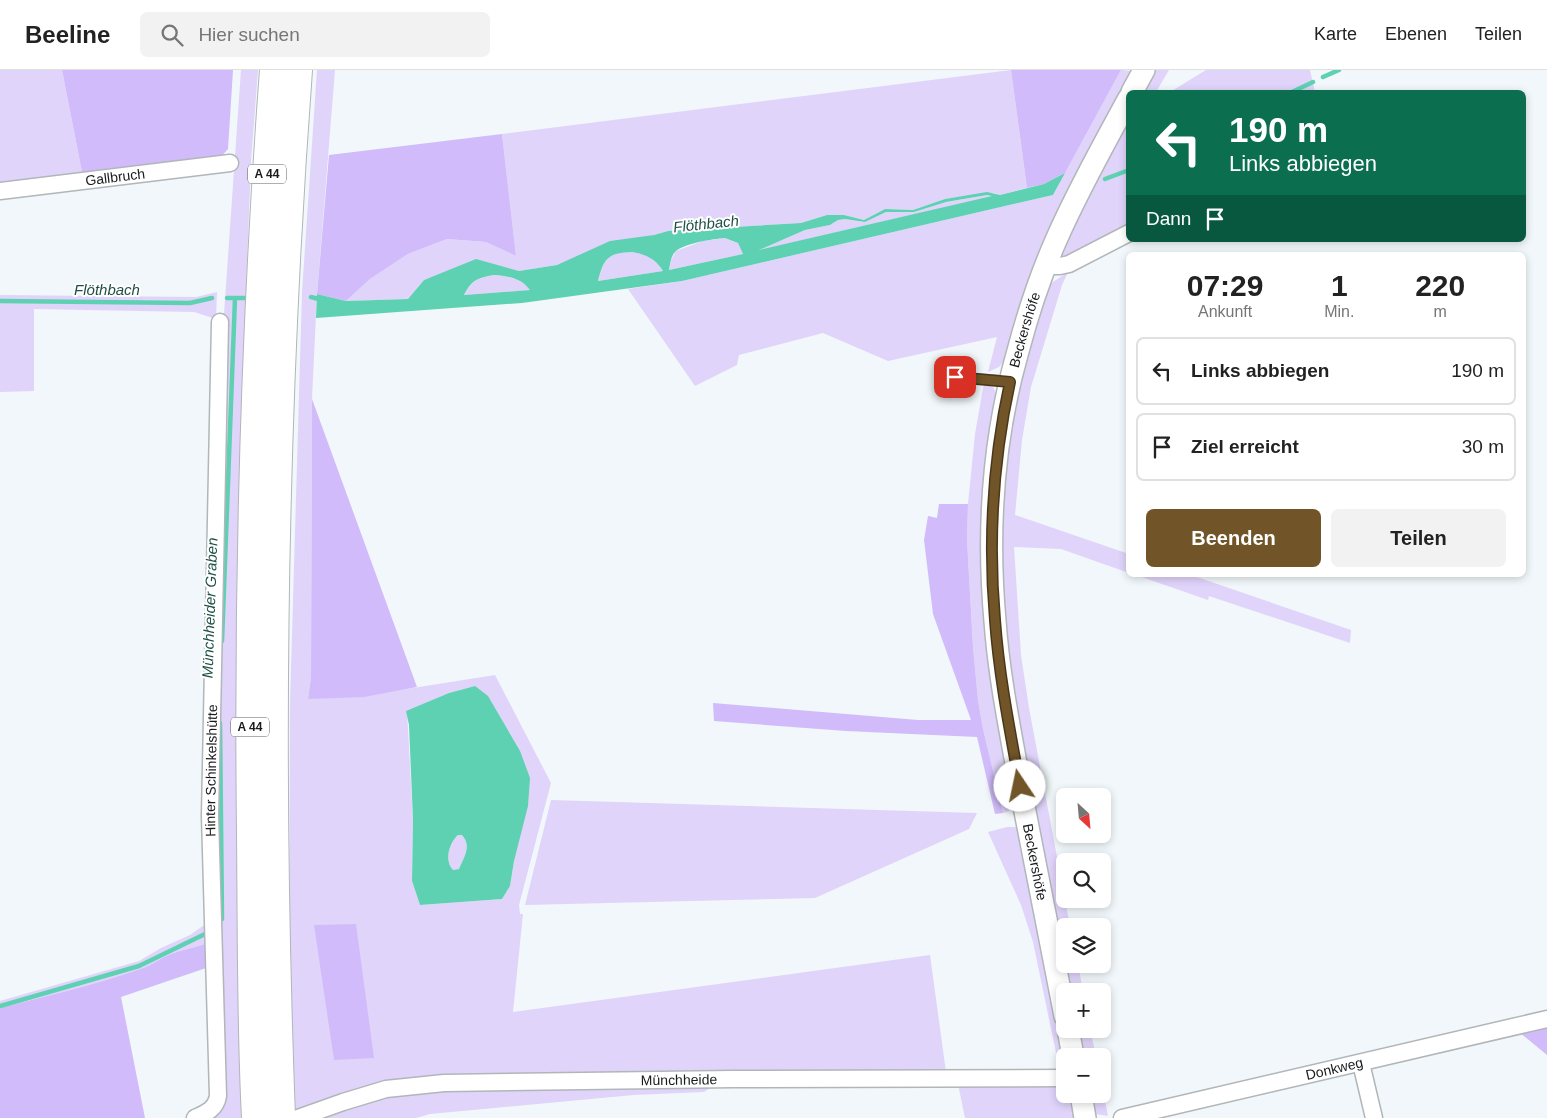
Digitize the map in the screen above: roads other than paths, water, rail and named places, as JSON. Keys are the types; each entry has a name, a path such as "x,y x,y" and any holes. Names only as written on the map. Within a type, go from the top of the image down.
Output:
{"highway":[{"name":"A 44","path":"256,1118 250,760 251,598 274,276 274,70"},
{"name":"A 44","path":"274,276 298,70"},
{"name":"A 44","path":"271,336 276,927 281,1118"}],"street":[{"path":"1133,90 1144,70"},
{"name":"Beckershöfe","path":"1059,983 1013,749 1000,671 995,620 992,540 994,491 1000,437 1010,382 1020,343 1046,266 1078,193 1126,104"},
{"name":"Gallbruch","path":"0,191 230,163"},
{"path":"1046,266 1069,264 1126,235"},
{"name":"Hinter Schinkelshütte","path":"195,1118 213,1108 217,1102 218,1092 210,816 220,322"},
{"name":"Donkweg","path":"1122,1118 1361,1064 1547,1019"},
{"path":"1361,1064 1374,1118"},
{"name":"Münchheide","path":"298,1118 386,1089 444,1083 733,1079 1056,1078"},
{"path":"1082,1103 1086,1118"}],"lane":[{"path":"955,377 1010,382"}],"waterway":[{"name":"Flöthbach","path":"1323,77 1339,70"},
{"name":"Flöthbach","path":"1296,90 1313,82"},
{"name":"Flöthbach","path":"1105,179 1126,171"},
{"name":"Flöthbach","path":"311,297 322,300"},
{"name":"Flöthbach","path":"0,301 190,303 212,298"},
{"name":"Flöthbach","path":"227,298 245,298"},
{"name":"Münchheider Graben","path":"222,641 235,298"},
{"name":"Münchheider Graben","path":"220,723 222,919"},
{"name":"Münchheider Graben","path":"0,1006 139,966 205,934"}]}
